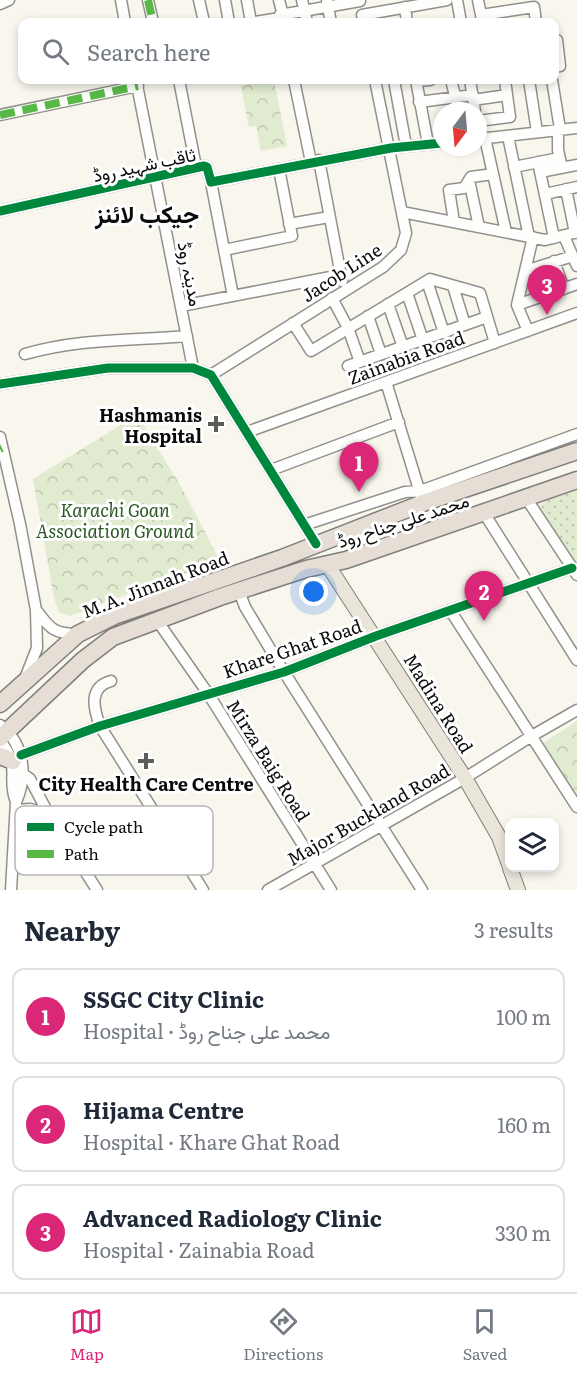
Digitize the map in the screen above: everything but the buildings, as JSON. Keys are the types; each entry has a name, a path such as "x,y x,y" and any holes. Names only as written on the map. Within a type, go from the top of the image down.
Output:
{"highway":[{"name":"محمد علی جناح روڈ","path":"244,572 316,544 422,497 577,451"},
{"name":"محمد علی جناح روڈ","path":"239,591 346,560 577,480"},
{"name":"M.A. Jinnah Road","path":"0,704 78,634 114,616 244,572"},
{"name":"M.A. Jinnah Road","path":"2,734 102,644 158,619 239,591"}],"main road":[{"name":"Madina Road","path":"327,564 376,636 465,778 499,837 505,853"},
{"name":"Madina Road","path":"512,872 518,890"}],"street":[{"path":"0,4 9,0"},
{"path":"122,0 124,18"},
{"path":"148,0 152,18"},
{"path":"199,0 203,18"},
{"path":"225,0 228,18"},
{"path":"247,0 252,18"},
{"path":"279,0 284,18 303,5 360,1 363,18"},
{"path":"383,17 405,7 447,0"},
{"path":"458,0 460,18"},
{"path":"478,0 482,18"},
{"path":"327,3 330,18"},
{"path":"507,17 533,3 535,18"},
{"path":"405,7 406,18"},
{"path":"0,115 125,84"},
{"name":"مدینہ روڈ","path":"138,84 193,368"},
{"path":"180,84 196,167"},
{"path":"295,84 329,217 344,290"},
{"name":"Jacob Line","path":"211,375 382,267 401,250 406,233 391,148 376,84"},
{"path":"395,84 406,146"},
{"path":"417,84 428,144"},
{"path":"452,84 456,102"},
{"path":"471,84 474,102"},
{"path":"487,120 510,117 506,84"},
{"path":"530,84 537,132"},
{"path":"553,84 561,163"},
{"path":"420,102 455,97 474,102 507,95"},
{"path":"487,136 508,136 577,128"},
{"path":"508,136 531,237 517,305 528,331"},
{"name":"ثاقب شہید روڈ","path":"0,212 196,167 207,167 211,182 315,161 391,148 433,144"},
{"path":"487,156 506,232"},
{"path":"514,167 539,167 561,163 577,165"},
{"path":"525,271 554,261 575,261 568,235 545,194 539,167"},
{"path":"224,250 292,236 279,169"},
{"path":"454,222 448,190 464,188 471,177 493,174"},
{"path":"469,180 478,227"},
{"path":"211,182 233,296"},
{"path":"545,194 571,188 568,235"},
{"path":"402,212 545,240 568,235"},
{"path":"289,224 329,217"},
{"path":"554,261 564,289"},
{"path":"181,306 341,275"},
{"path":"293,323 311,351 430,279 480,293 495,343"},
{"path":"427,281 444,333"},
{"path":"517,305 577,284"},
{"path":"453,286 465,325"},
{"path":"407,293 423,340"},
{"path":"332,298 348,328 360,362"},
{"path":"388,304 403,347"},
{"name":"Zainabia Road","path":"247,432 577,314"},
{"path":"368,316 381,354"},
{"path":"348,366 487,318"},
{"path":"25,354 51,346 94,340 187,336"},
{"path":"0,384 108,368 193,368 211,375 316,544"},
{"path":"386,382 422,497"},
{"path":"271,470 399,422"},
{"path":"304,525 405,492 422,497 577,434"},
{"path":"0,437 20,524 36,610 36,654 23,684"},
{"path":"526,498 575,571"},
{"path":"484,513 577,660"},
{"name":"Khare Ghat Road","path":"14,764 100,726 284,672 450,610 575,571"},
{"path":"239,591 245,606 284,672 422,890"},
{"path":"36,610 54,630 63,634 78,634"},
{"path":"450,610 577,807"},
{"name":"Mirza Baig Road","path":"158,619 209,694 331,890"},
{"path":"111,681 102,684 95,697 95,709 100,726 150,806"},
{"name":"Major Buckland Road","path":"268,890 465,778 577,710"},
{"path":"2,734 14,764 13,793 16,806"},
{"path":"14,764 30,779 44,806"},
{"path":"11,890 15,823"},
{"path":"87,875 96,890"},
{"path":"194,875 203,890"}],"green space":[{"path":"275,84 287,146 261,151 256,126 249,127 241,86"},
{"name":"Karachi Goan Association Ground","path":"137,415 182,488 221,563 153,584 70,616 59,612 54,598 33,479"},
{"path":"577,490 577,565 539,506 548,500"},
{"path":"577,721 577,798 542,744"}],"marked path":[{"path":"148,0 152,18"},
{"path":"0,115 138,86"}],"cycle path":[{"path":"0,211 204,166 207,167 211,182 391,148 433,144"},
{"path":"0,384 108,368 193,368 211,375 316,544"},
{"path":"21,755 100,726 284,672 376,636 572,568"}],"place":[{"name":"Advanced Radiology Clinic","path":"547,315"},
{"name":"Hashmanis Hospital","path":"216,424"},
{"name":"SSGC City Clinic","path":"359,492"},
{"name":"Hijama Centre","path":"484,621"},
{"name":"City Health Care Centre","path":"146,761"}],"district":[{"name":"جیکب لائنز","path":"147,212"}]}
